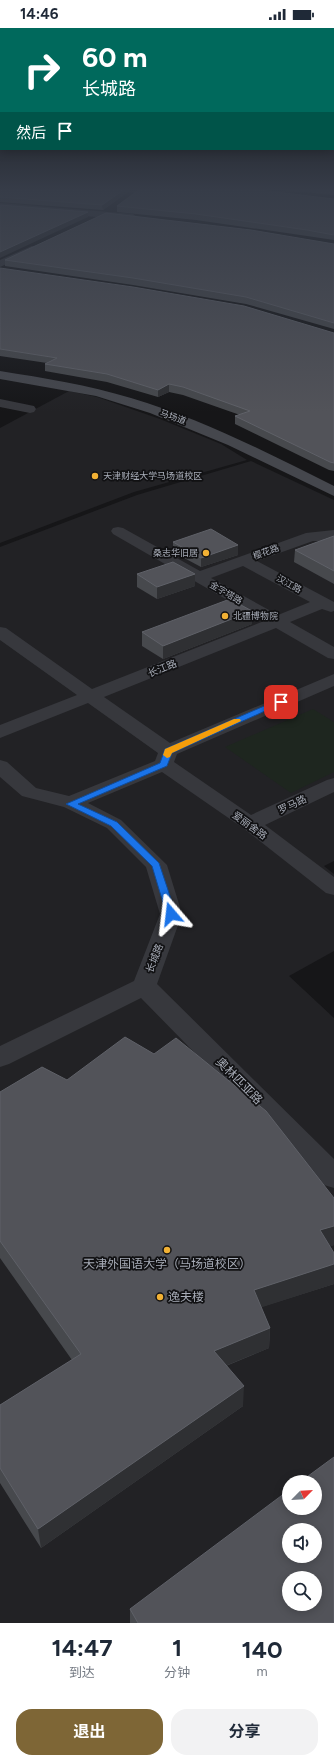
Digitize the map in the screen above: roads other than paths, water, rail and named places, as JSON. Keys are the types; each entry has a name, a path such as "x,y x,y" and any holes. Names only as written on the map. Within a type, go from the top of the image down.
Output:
{"main road":[{"name":"马场道","path":"0,370 93,385 191,416 229,432 334,485"},
{"name":"马场道","path":"0,374 88,390 128,401 216,433 334,492"}],"street":[{"path":"3,269 12,263"},
{"path":"0,403 30,408"},
{"name":"金字塔路","path":"118,531 334,654"},
{"name":"樱花路","path":"198,576 311,536 326,536 334,534"},
{"name":"汉江路","path":"244,560 329,606"},
{"name":"长江路","path":"0,732 277,622 329,606"},
{"name":"爱丽舍路","path":"0,632 90,696 166,758 334,888"},
{"path":"71,804 334,679"},
{"name":"长城路","path":"0,766 29,792 71,804 114,824 156,865 171,914 144,986"},
{"name":"罗马路","path":"250,824 334,784"},
{"path":"0,1057 144,986"},
{"name":"奥林匹亚路","path":"144,986 334,1177"}],"place":[{"name":"天津财经大学马场道校区","path":"95,476"},
{"name":"桑志华旧居","path":"206,553"},
{"name":"北疆博物院","path":"225,616"},
{"name":"天津外国语大学（马场道校区）","path":"167,1250"},
{"name":"逸夫楼","path":"160,1297"}]}
